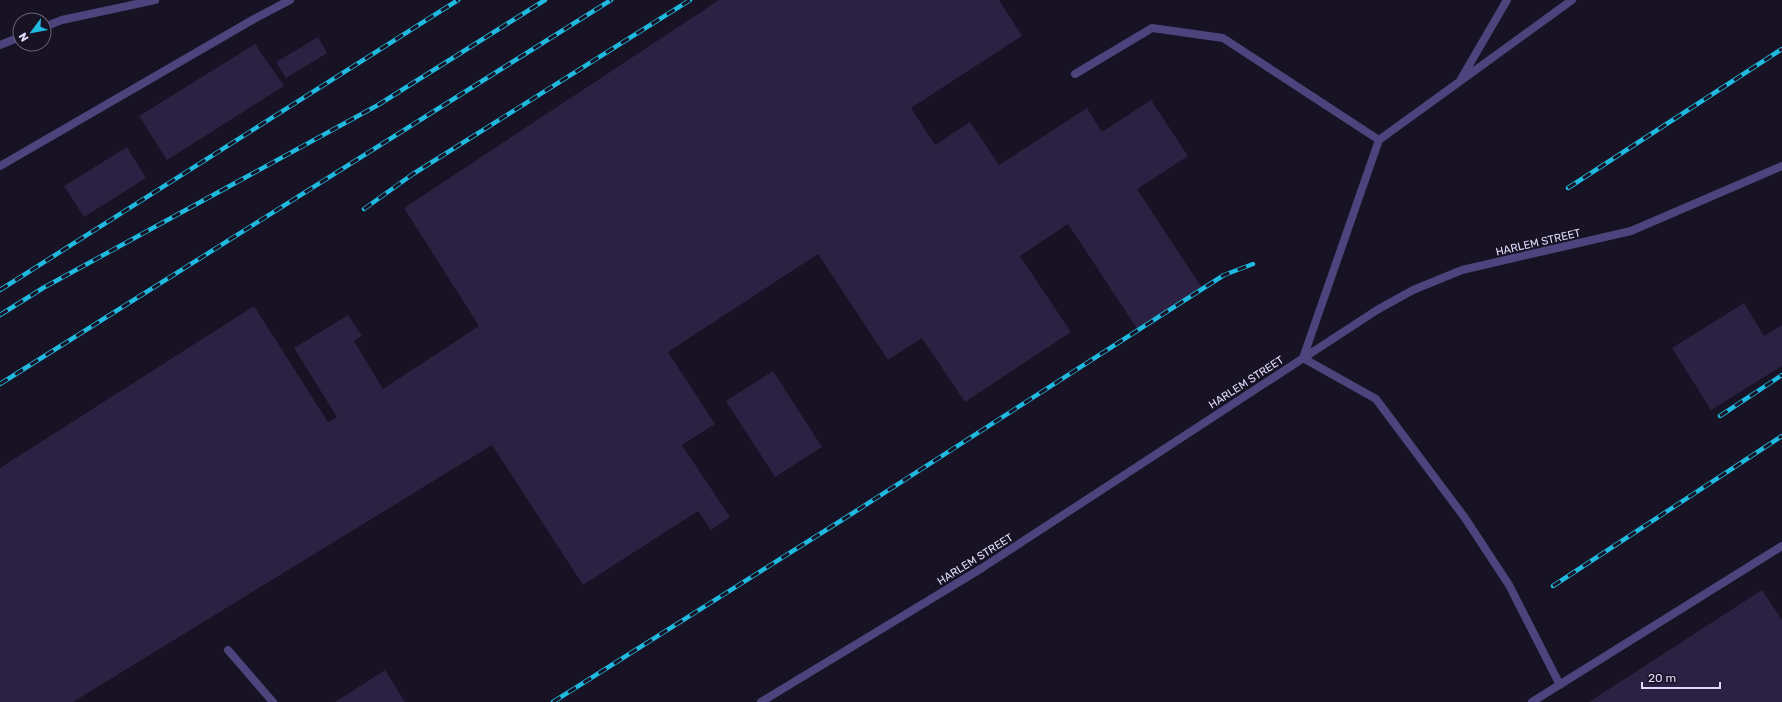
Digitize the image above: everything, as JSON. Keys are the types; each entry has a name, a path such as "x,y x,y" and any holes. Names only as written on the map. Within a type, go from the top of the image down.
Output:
{"lane":[{"path":"52,24 62,20 155,0"},
{"path":"0,166 254,19 290,0"},
{"path":"1460,82 1507,0"},
{"path":"1560,685 1509,585 1465,518 1376,399 1304,358 1380,140 1572,0"},
{"path":"1075,74 1152,28 1223,38 1380,140"},
{"path":"0,45 12,40"},
{"name":"HARLEM STREET","path":"761,702 982,568 1376,310 1414,290 1462,270 1631,231 1782,166"},
{"path":"1532,702 1782,546"},
{"path":"228,650 273,702"}],"building":[{"path":"719,0 999,0 1022,36 911,108 935,145 970,122 999,165 1087,108 1102,132 1151,100 1188,156 1137,189 1202,288 1138,330 1068,224 1020,256 1071,332 965,402 922,338 888,360 818,254 668,352 715,424 682,445 730,517 711,530 698,511 583,585 492,445 73,702 0,702 0,468 254,306 328,422 337,417 294,348 348,315 362,336 354,341 383,389 479,326 404,208"},
{"path":"318,37 327,53 286,78 276,62"},
{"path":"255,44 284,86 167,160 139,116"},
{"path":"127,147 146,178 84,217 64,186"},
{"path":"1744,303 1764,336 1782,325 1782,366 1711,410 1672,348"},
{"path":"773,371 822,447 775,477 726,401"},
{"path":"1762,590 1782,620 1782,702 1589,702"},
{"path":"385,670 405,702 335,702"}],"railway":[{"path":"0,290 458,0"},
{"path":"0,315 43,288 378,105 545,0"},
{"path":"0,384 611,0"},
{"path":"364,209 413,174 690,0"},
{"path":"1568,188 1782,49"},
{"path":"553,702 842,520 1224,275 1253,264"},
{"path":"1720,416 1782,375"},
{"path":"1553,586 1782,436"}]}
